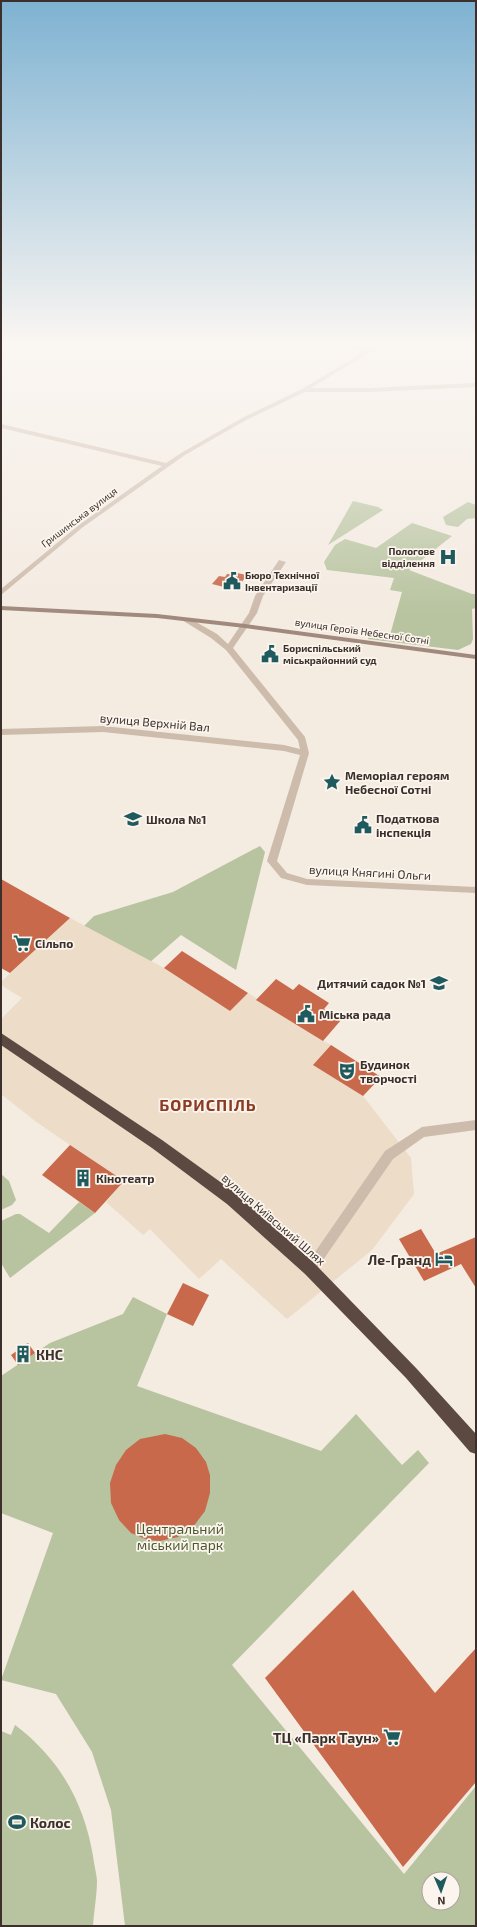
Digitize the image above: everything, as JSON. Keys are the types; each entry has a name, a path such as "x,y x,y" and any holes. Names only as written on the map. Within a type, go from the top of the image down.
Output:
{"highway":[{"name":"вулиця Київський Шлях","path":"1,1038 126,1122 232,1199 310,1269 411,1373 476,1446"}],"street":[{"path":"30,433 167,465"},
{"name":"Гришинська вулиця","path":"1,593 81,526 167,465 221,433"},
{"path":"229,648 254,613 259,596 282,562"},
{"name":"вулиця Героїв Небесної Сотні","path":"1,608 158,616 245,626 476,657"},
{"name":"вулиця Героїв Небесної Сотні","path":"186,620 214,636 229,648 302,739 305,753"},
{"name":"вулиця Верхній Вал","path":"1,732 103,729 134,731 284,748 305,753"},
{"name":"вулиця Княгині Ольги","path":"305,753 272,861 284,876 307,882 476,890"},
{"path":"310,1269 389,1156 422,1132 476,1125"}],"green space":[{"path":"353,501 378,507 383,510 328,545"},
{"path":"468,502 476,505 476,518 467,519 458,527 446,525 443,517"},
{"path":"412,523 452,536 409,570 472,594 476,594 476,608 472,609 473,639 471,644 458,650 368,639 369,633 390,635 402,592 390,590 394,578 327,570 324,562 335,545 345,539 376,548"},
{"path":"260,846 265,852 236,970 181,935 141,970 78,932 94,916 173,892"},
{"path":"1,1174 9,1181 16,1200 12,1205 1,1210"},
{"path":"79,1202 95,1213 10,1278 1,1263 1,1221 16,1214 20,1214 49,1233"},
{"name":"Центральний міський парк","path":"133,1297 167,1314 137,1386 321,1451 356,1414 402,1465 418,1450 429,1463 232,1665 404,1874 476,1786 476,1926 125,1926 111,1810 92,1752 56,1694 1,1680 53,1533 1,1513 1,1376 50,1343 123,1314"},
{"path":"15,1725 31,1738 57,1767 76,1800 83,1817 89,1836 97,1880 93,1926 1,1926 1,1731 11,1735"}],"shaded area":[{"path":"70,918 164,968 230,1011 248,993 331,1045 314,1065 363,1096 411,1158 414,1194 372,1250 287,1319 221,1259 199,1279 150,1229 143,1235 106,1202 123,1181 35,1121 1,1094 1,1019 22,998 1,985 1,982"}],"building":[{"name":"Бюро Технічної Інвентаризації","path":"232,572 247,575 236,590 212,584 219,576 225,577 227,574 231,574"},
{"name":"Сільпо","path":"1,879 70,918 10,973 1,968"},
{"path":"182,951 248,993 230,1011 164,968"},
{"name":"Міська рада","path":"276,979 293,990 299,984 329,1003 324,1009 341,1020 323,1041 256,1000"},
{"name":"Будинок творчості","path":"331,1045 381,1077 363,1096 313,1065"},
{"name":"Кінотеатр","path":"70,1145 124,1181 95,1213 42,1175"},
{"name":"Ле-Гранд","path":"421,1229 436,1254 476,1237 476,1288 461,1264 424,1281 399,1239"},
{"path":"183,1283 209,1295 193,1326 167,1314"},
{"name":"КНС","path":"28,1343 35,1353 18,1365 11,1355"},
{"path":"165,1434 182,1438 196,1448 206,1462 210,1475 210,1493 205,1511 193,1527 178,1537 160,1541 148,1540 131,1533 119,1520 111,1503 110,1483 116,1465 126,1450 140,1439"},
{"name":"ТЦ «Парк Таун»","path":"353,1590 435,1693 476,1648 476,1782 403,1867 265,1678"}],"place":[{"name":"Пологове відділення","path":"448,557"},
{"name":"Бюро Технічної Інвентаризації","path":"232,581"},
{"name":"Бориспільський міськрайонний суд","path":"270,654"},
{"name":"Меморіал героям Небесної Сотні","path":"332,782"},
{"name":"Школа №1","path":"133,819"},
{"name":"Податкова інспекція","path":"363,825"},
{"name":"Сільпо","path":"22,943"},
{"name":"Дитячий садок №1","path":"439,983"},
{"name":"Міська рада","path":"306,1014"},
{"name":"Будинок творчості","path":"347,1071"},
{"name":"Кінотеатр","path":"83,1178"},
{"name":"Ле-Гранд","path":"444,1259"},
{"name":"КНС","path":"23,1354"},
{"name":"ТЦ «Парк Таун»","path":"392,1737"},
{"name":"Колос","path":"17,1822"}],"district":[{"name":"БОРИСПІЛЬ","path":"208,1104"}]}
